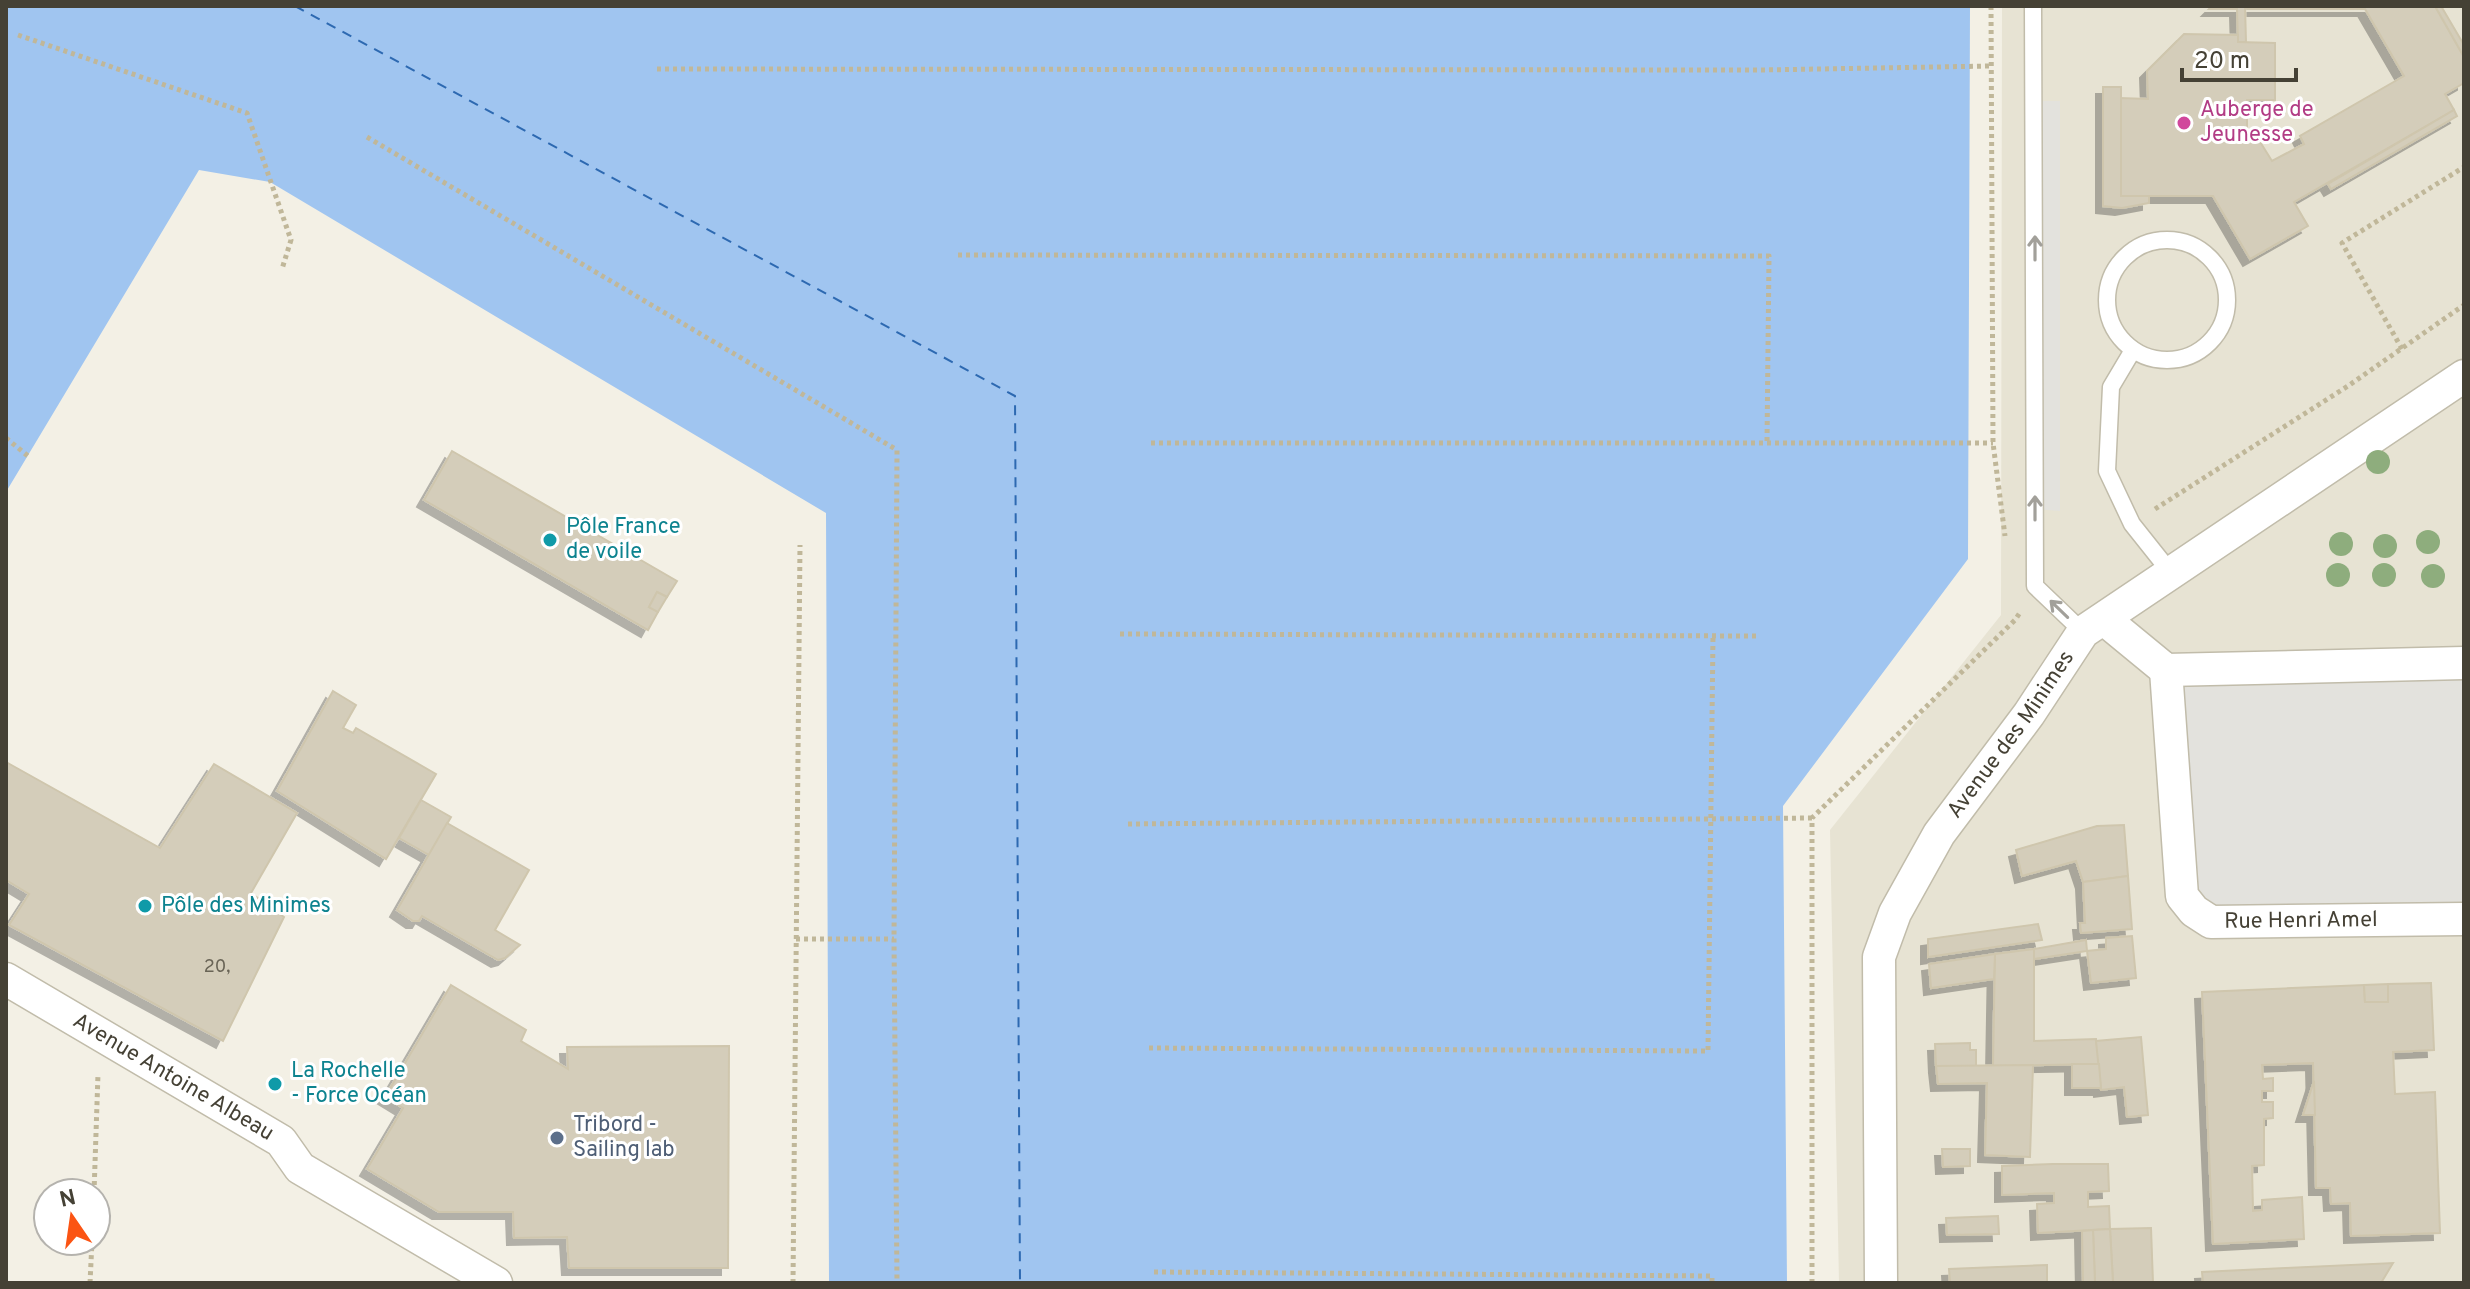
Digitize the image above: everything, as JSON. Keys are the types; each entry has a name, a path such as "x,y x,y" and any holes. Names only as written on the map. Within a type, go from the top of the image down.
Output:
{"street":[{"name":"Avenue des Minimes","path":"1881,1283 1879,957 1895,913 1939,834 2094,626 2464,376"},
{"path":"2094,626 2166,670 2464,663"},
{"name":"Rue Henri Amel","path":"2166,670 2182,896 2194,911 2211,922 2464,919"},
{"name":"Avenue Antoine Albeau","path":"6,979 281,1141 300,1168 496,1283"}],"lane":[{"path":"2033,6 2035,586 2094,626"},
{"path":"2176,239 2196,246 2209,256 2221,272 2228,303 2223,324 2211,342 2184,358 2163,361 2133,350 2118,336 2107,312 2107,291 2113,271 2132,250 2152,241 2176,239"},
{"path":"2133,350 2111,387 2107,471 2132,524 2171,573"}],"path":[{"path":"1991,6 1993,443 2006,548"},
{"path":"18,35 247,113 291,240 282,269"},
{"path":"657,69 1761,70 1992,66"},
{"path":"367,137 897,450 894,939 897,1283"},
{"path":"2402,349 2342,243 2464,167"},
{"path":"958,255 1769,256 1767,442"},
{"path":"2132,524 2348,386 2464,305"},
{"path":"6,438 28,456"},
{"path":"1151,443 1993,443"},
{"path":"793,1283 800,545"},
{"path":"2014,606 2015,620"},
{"path":"1120,634 1758,636"},
{"path":"1149,1048 1708,1051 1713,636"},
{"path":"1128,824 1812,818"},
{"path":"796,939 894,939"},
{"path":"95,1177 100,1035"},
{"path":"90,1283 91,1257"},
{"path":"1154,1272 1712,1276 1712,1283"}],"shaded area":[{"path":"2002,6 2464,6 2464,1283 1839,1283 1830,830 2001,615"},
{"path":"2035,101 2060,101 2060,511 2035,509"},
{"path":"2464,663 2464,919 2194,911 2166,670"}],"water":[{"path":"6,6 1970,6 1968,559 1783,806 1787,1283 829,1283 826,513 270,182 199,170 6,492"}],"building":[{"path":"2212,6 2245,6 2246,42 2238,42 2237,9 2209,9"},
{"name":"Auberge de Jeunesse","path":"2245,6 2435,6 2464,57 2464,83 2445,94 2454,110 2294,202 2308,226 2250,259 2213,196 2121,196 2120,98 2148,99 2147,71 2184,34 2238,35 2238,42 2275,43 2275,100 2247,100 2247,137 2257,137 2272,161 2304,144 2300,136 2404,76 2365,9 2247,9"},
{"path":"2435,6 2441,6 2464,45 2464,57"},
{"path":"2103,87 2121,87 2121,196 2149,196 2149,203 2122,208 2103,206"},
{"path":"2454,110 2457,116 2331,189 2328,184"},
{"name":"Pôle France de voile","path":"452,451 677,581 667,597 657,592 649,607 658,612 648,630 424,500"},
{"path":"657,592 667,597 658,612 649,607"},
{"path":"333,691 356,705 343,728 353,733 356,728 436,774 386,859 277,791"},
{"name":"Pôle des Minimes","path":"6,762 160,848 214,764 297,813 251,893 284,917 223,1041 9,925 29,894 6,880"},
{"path":"421,800 451,817 429,855 399,838"},
{"path":"447,823 529,870 495,930 520,945 505,958 498,960 422,916 419,921 413,921 397,910"},
{"path":"2124,825 2128,876 2083,882 2076,861 2022,876 2016,850 2097,826"},
{"path":"2128,876 2132,929 2081,933 2080,923 2085,923 2083,882"},
{"path":"2038,924 2042,940 1928,957 1928,939"},
{"path":"2132,936 2136,978 2091,983 2087,951 2106,949 2106,938"},
{"path":"2086,940 2087,951 2034,959 2034,949"},
{"path":"2034,949 2034,1041 2096,1039 2099,1064 1993,1066 1995,954"},
{"path":"1995,954 1994,979 1931,988 1929,964"},
{"path":"2431,983 2434,1050 2393,1052 2395,1094 2435,1092 2440,1233 2351,1236 2350,1203 2331,1204 2330,1188 2316,1188 2313,1063 2262,1065 2263,1079 2273,1078 2273,1091 2262,1091 2262,1102 2273,1102 2273,1118 2264,1119 2264,1165 2252,1166 2253,1211 2262,1210 2262,1200 2302,1197 2304,1239 2213,1244 2202,992 2364,985 2365,1002 2388,1002 2388,984"},
{"path":"2388,984 2388,1002 2365,1002 2364,985"},
{"name":"Tribord - Sailing lab","path":"451,985 526,1030 521,1041 568,1069 567,1047 729,1046 728,1268 569,1268 567,1237 514,1238 513,1212 439,1212 367,1169 403,1108 385,1097"},
{"path":"2141,1037 2148,1115 2127,1117 2124,1087 2101,1090 2096,1041"},
{"path":"1970,1043 1970,1050 1976,1050 1976,1066 1936,1066 1935,1044"},
{"path":"2072,1064 2099,1064 2101,1088 2072,1088"},
{"path":"2033,1065 2030,1157 1985,1155 1987,1083 1938,1084 1936,1066"},
{"path":"2314,1081 2315,1115 2303,1115"},
{"path":"1942,1149 1970,1149 1970,1166 1943,1167"},
{"path":"2108,1164 2109,1191 2088,1192 2088,1207 2109,1206 2110,1229 2038,1233 2037,1204 2054,1203 2054,1193 2002,1195 2002,1166"},
{"path":"1998,1216 1999,1234 1947,1235 1946,1218"},
{"path":"2151,1228 2153,1283 2113,1283 2110,1229"},
{"path":"2110,1229 2113,1283 2095,1283 2093,1230"},
{"path":"2093,1230 2095,1283 2083,1283 2082,1231"},
{"path":"2393,1263 2381,1283 2203,1283 2202,1272"},
{"path":"2047,1265 2047,1283 1950,1283 1949,1269"}],"ferry route":[{"path":"295,6 1015,396 1020,1283"}],"place":[{"name":"Auberge de Jeunesse","path":"2184,123"},
{"name":"Pôle France de voile","path":"550,540"},
{"name":"Pôle des Minimes","path":"145,906"},
{"name":"La Rochelle - Force Océan","path":"275,1084"},
{"name":"Tribord - Sailing lab","path":"557,1138"}]}
